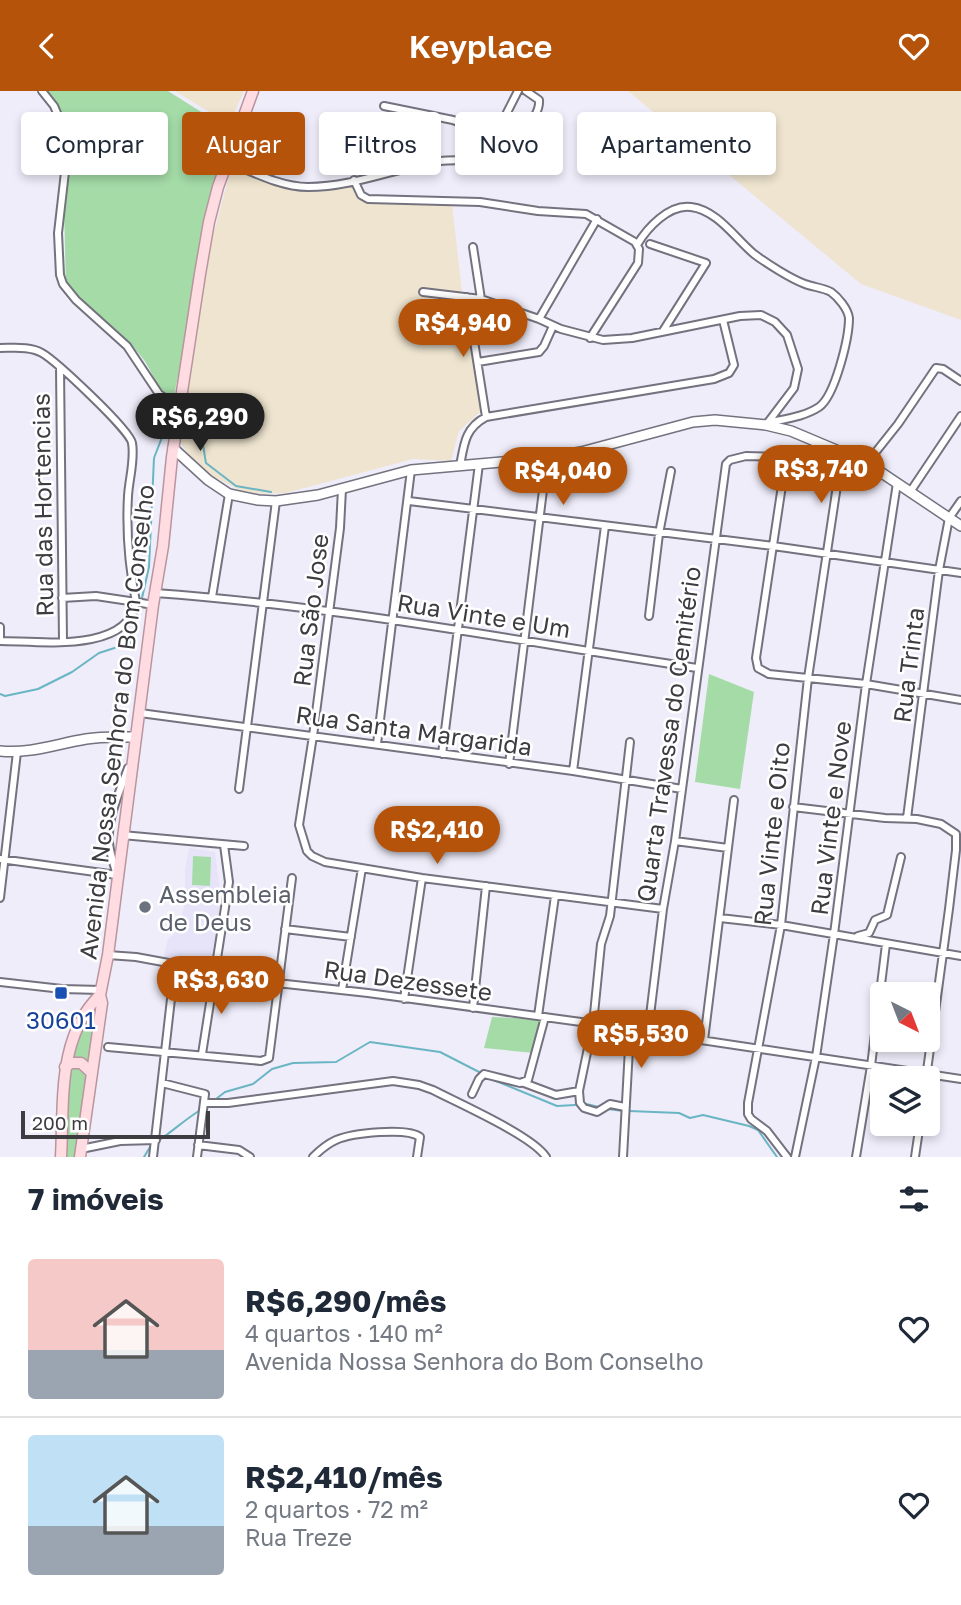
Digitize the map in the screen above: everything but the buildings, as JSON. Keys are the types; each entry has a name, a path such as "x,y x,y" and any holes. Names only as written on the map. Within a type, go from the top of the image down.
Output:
{"main road":[{"name":"Avenida Nossa Senhora do Bom Conselho","path":"245,112 253,91"},
{"name":"Avenida Nossa Senhora do Bom Conselho","path":"81,1153 163,546 173,448 209,222 222,175"},
{"path":"173,448 208,480 229,494 276,501 318,495 411,470 547,458 598,449 693,422 767,424 792,431 867,463 961,526"},
{"path":"0,751 33,751 108,736 136,737"},
{"path":"61,1157 65,1067 76,1033 101,993"},
{"path":"65,1067 71,1063 81,1063 92,1073"}],"street":[{"path":"42,91 54,106 66,134 66,163 58,233 60,275 63,284 76,300 127,345 159,394 180,409"},
{"path":"384,106 453,120 495,134 518,91"},
{"path":"260,175 306,187 354,180 442,161 482,159 498,153 520,136 539,108 539,100 526,91"},
{"path":"354,180 361,195 372,200 480,202 538,211 586,214 630,237 637,245 640,257 638,263 590,338"},
{"path":"637,245 643,235 663,216 674,208 690,206 710,213 756,256 802,283 831,292 844,306 849,316 838,374 831,392 819,407 799,416 767,424"},
{"path":"539,319 597,219"},
{"path":"650,244 706,263 663,331"},
{"path":"473,247 481,299"},
{"path":"423,292 481,299 603,341 754,314 761,315 775,323 787,335 796,361 797,381 767,424"},
{"path":"467,297 486,417"},
{"path":"460,466 468,431 476,422 486,417 714,379 729,373 733,369 733,362 723,320"},
{"path":"478,362 538,352 544,346 553,326"},
{"path":"0,348 22,348 40,352 125,430 132,442 128,498 129,564 136,602 131,615 105,636 86,642 0,641 0,627"},
{"name":"Rua das Hortencias","path":"60,368 63,641"},
{"path":"867,463 936,368 943,369 958,379"},
{"path":"911,492 961,416"},
{"path":"835,449 841,459"},
{"name":"Quarta Travessa do Cemitério","path":"648,1032 726,464 730,460 746,456 786,459"},
{"path":"509,764 547,458"},
{"path":"841,459 786,459 756,664 769,674 866,684 961,700"},
{"name":"Rua Vinte e Oito","path":"787,1157 750,1116 748,1103 760,1049 780,925 808,678 841,459"},
{"path":"442,754 479,464"},
{"path":"377,744 411,470"},
{"path":"649,617 659,534 671,471"},
{"name":"Rua Vinte e Nove","path":"795,1157 816,1057 866,684 897,483"},
{"name":"Rua São Jose","path":"342,489 340,529 313,736 299,815 299,825 307,851 317,860 422,878 663,909"},
{"path":"212,597 229,494"},
{"path":"239,789 276,501"},
{"path":"408,501 961,573"},
{"path":"949,518 961,501"},
{"name":"Rua Trinta","path":"906,818 939,570 949,518"},
{"path":"573,771 605,526"},
{"name":"Rua Vinte e Um","path":"155,593 212,597 394,620 698,668"},
{"path":"62,598 96,597 153,605"},
{"name":"Rua Santa Margarida","path":"140,713 573,771 682,789"},
{"path":"625,1110 610,1104 597,1112 584,1108 580,1103 579,1091 593,1024 601,944 610,916 630,742"},
{"path":"0,898 2,859 17,753"},
{"path":"2,859 117,875 109,842 111,826 115,806 133,756"},
{"path":"704,1040 734,800"},
{"path":"793,807 906,818 941,824 956,834 927,1066"},
{"path":"122,835 244,846"},
{"path":"675,841 728,848"},
{"path":"202,1055 229,882 223,845"},
{"path":"849,937 867,935 875,920 887,915 901,857"},
{"path":"342,990 362,868"},
{"path":"107,1047 265,1060 271,1054 277,983 292,878"},
{"path":"404,999 422,878"},
{"path":"473,1008 486,886"},
{"path":"524,1083 531,1075 542,1017 555,896"},
{"path":"720,918 780,925 961,956"},
{"path":"285,929 351,937"},
{"path":"871,1066 886,944"},
{"name":"Rua Dezessete","path":"108,955 277,983 593,1024 871,1066"},
{"path":"153,1157 175,964"},
{"path":"0,982 101,993"},
{"path":"623,1157 630,1030"},
{"path":"856,1157 870,1072"},
{"path":"472,1094 482,1075 524,1083 556,1095 579,1091"},
{"name":"Rua Dezessete","path":"940,1077 961,1079"},
{"path":"204,1103 228,1103 393,1081 419,1085 526,1139 543,1151 546,1157"},
{"path":"162,1083 205,1094 197,1157"},
{"path":"313,1157 330,1143 346,1136 372,1132 410,1132 420,1136 417,1157"},
{"path":"915,1157 918,1136"},
{"path":"81,1153 120,1141 156,1140"},
{"path":"198,1145 239,1150 250,1157"}],"shaded area":[{"path":"175,91 244,91 234,112 209,112"},
{"path":"628,91 961,91 961,320 861,284 729,175 776,175 776,112 653,112"},
{"path":"229,175 266,175 304,186 352,180 361,195 370,199 452,204 463,301 481,411 459,431 451,461 413,459 286,493 248,494 206,473 188,455 179,439 206,262"},
{"path":"189,848 215,852 220,907 211,963 163,960 168,939 174,934 182,916"}],"green space":[{"path":"47,91 168,91 201,112 182,112 182,175 220,175 173,400 159,386 144,360 127,340 66,288 64,207 67,175 168,175 168,112 60,112"},
{"path":"709,674 754,692 740,789 695,782"},
{"path":"193,856 211,857 210,886 192,885"},
{"path":"97,1001 91,1064 82,1057 69,1059 75,1039"},
{"path":"492,1017 543,1019 534,1053 484,1048"},
{"path":"76,1065 86,1073 74,1157 66,1157 70,1073"}],"waterway":[{"path":"142,598 149,567 154,458 166,427 171,427"},
{"path":"186,428 200,438 206,463 236,486 271,492"},
{"path":"0,694 5,696 38,689 72,672 99,653 130,643 139,608"},
{"path":"216,1099 225,1092 253,1084 272,1069 293,1063 336,1062 370,1042 440,1052 483,1074"},
{"path":"491,1079 557,1106 575,1105"},
{"path":"586,1104 599,1107"},
{"path":"161,1139 202,1109"},
{"path":"608,1109 623,1111"},
{"path":"629,1111 679,1113 690,1118 703,1115 749,1126 758,1130 777,1157"},
{"path":"144,1157 150,1147"}],"place":[{"name":"Assembleia de Deus","path":"145,907"},
{"name":"30601","path":"61,993"}]}
